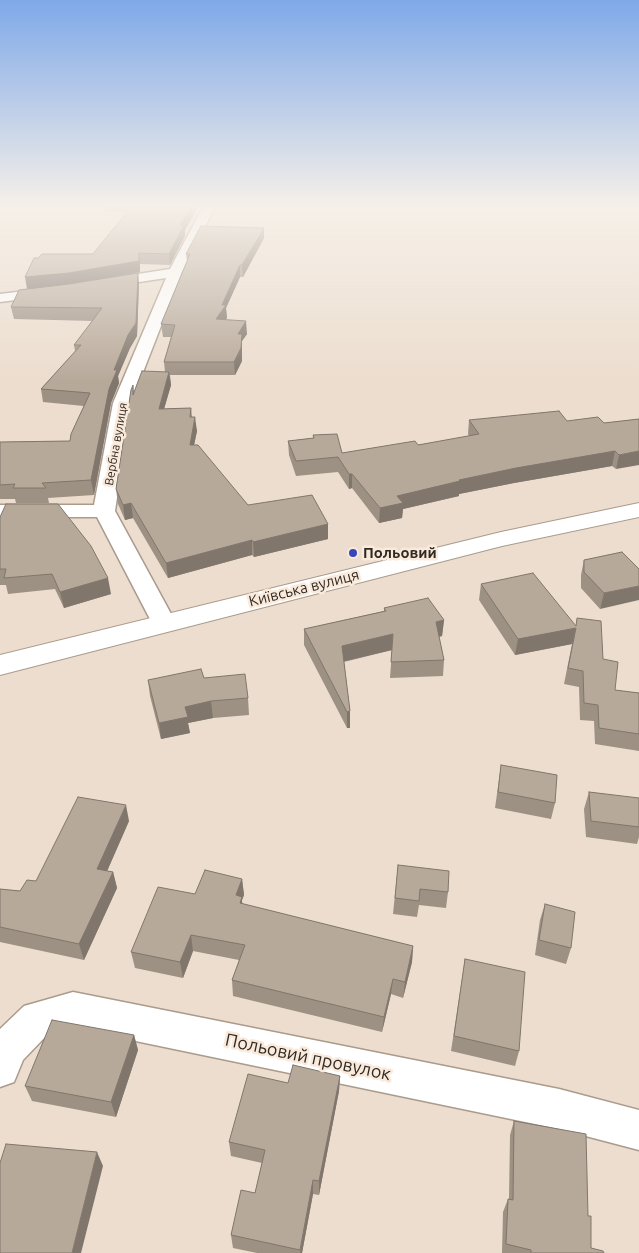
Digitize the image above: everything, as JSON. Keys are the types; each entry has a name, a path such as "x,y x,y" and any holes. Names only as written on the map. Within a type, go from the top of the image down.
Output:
{"street":[{"name":"Вербна вулиця","path":"104,511 122,403 179,265"},
{"path":"88,286 176,272"},
{"path":"0,298 62,291"},
{"name":"Київська вулиця","path":"0,665 501,539 639,510"},
{"path":"0,511 104,511 164,623"},
{"name":"Польовий провулок","path":"0,1068 9,1047 37,1019 73,1010 549,1107 639,1130"}],"building":[{"path":"30,265 113,265 69,273 25,277"},
{"path":"185,265 240,265 222,305 226,305 216,319 246,321 238,334 242,334 241,348 234,362 164,362 175,325 161,324"},
{"path":"138,273 136,323 128,335 114,370 117,370 109,389 91,480 42,483 46,488 13,488 15,484 0,485 0,442 70,441 71,434 90,393 41,389 81,345 74,345 102,308 11,307 19,290"},
{"path":"142,371 169,372 159,409 191,408 190,417 195,417 190,445 198,445 248,505 312,495 328,524 253,542 252,540 166,563 131,503 123,505 116,489 131,390 133,385 133,395"},
{"path":"559,411 567,421 598,417 604,423 639,419 639,451 619,455 615,451 459,480 397,496 403,503 380,508 352,474 349,474 338,457 296,461 288,441 314,438 313,435 337,434 342,453 415,441 418,445 479,434 469,420"},
{"path":"6,504 58,504 91,546 108,578 60,592 52,574 4,578 6,569 0,569 0,517"},
{"path":"622,552 639,569 639,586 604,593 584,572 584,560"},
{"path":"533,573 576,626 577,618 601,621 603,659 618,662 615,690 639,693 639,734 599,728 598,705 584,703 583,671 568,668 576,628 518,639 481,584"},
{"path":"428,598 444,620 436,622 444,660 391,662 393,634 342,646 350,711 347,712 304,629 386,611 384,608"},
{"path":"201,669 204,678 245,674 248,698 211,701 185,707 188,717 159,723 148,680"},
{"path":"501,765 557,775 555,803 498,792"},
{"path":"589,792 639,798 639,827 591,821"},
{"path":"78,797 126,805 97,869 113,872 79,944 0,927 0,889 20,891 27,880 36,881"},
{"path":"398,865 449,871 448,892 420,889 419,901 395,898"},
{"path":"205,870 242,879 236,895 242,897 240,903 413,946 405,982 393,979 384,1017 232,980 245,945 191,935 180,962 131,952 158,887 195,894"},
{"path":"545,904 575,912 571,948 539,940"},
{"path":"465,959 525,972 519,1051 454,1036"},
{"path":"52,1020 134,1035 111,1102 25,1086"},
{"path":"293,1065 340,1076 319,1181 313,1180 300,1250 231,1235 241,1190 255,1193 265,1150 229,1142 248,1074 288,1083"},
{"path":"514,1121 586,1134 588,1216 591,1216 591,1248 603,1251 604,1253 531,1253 531,1250 506,1244 508,1199 513,1200"},
{"path":"6,1144 97,1152 72,1253 0,1253 0,1163"}],"place":[{"name":"Польовий","path":"353,553"}]}
